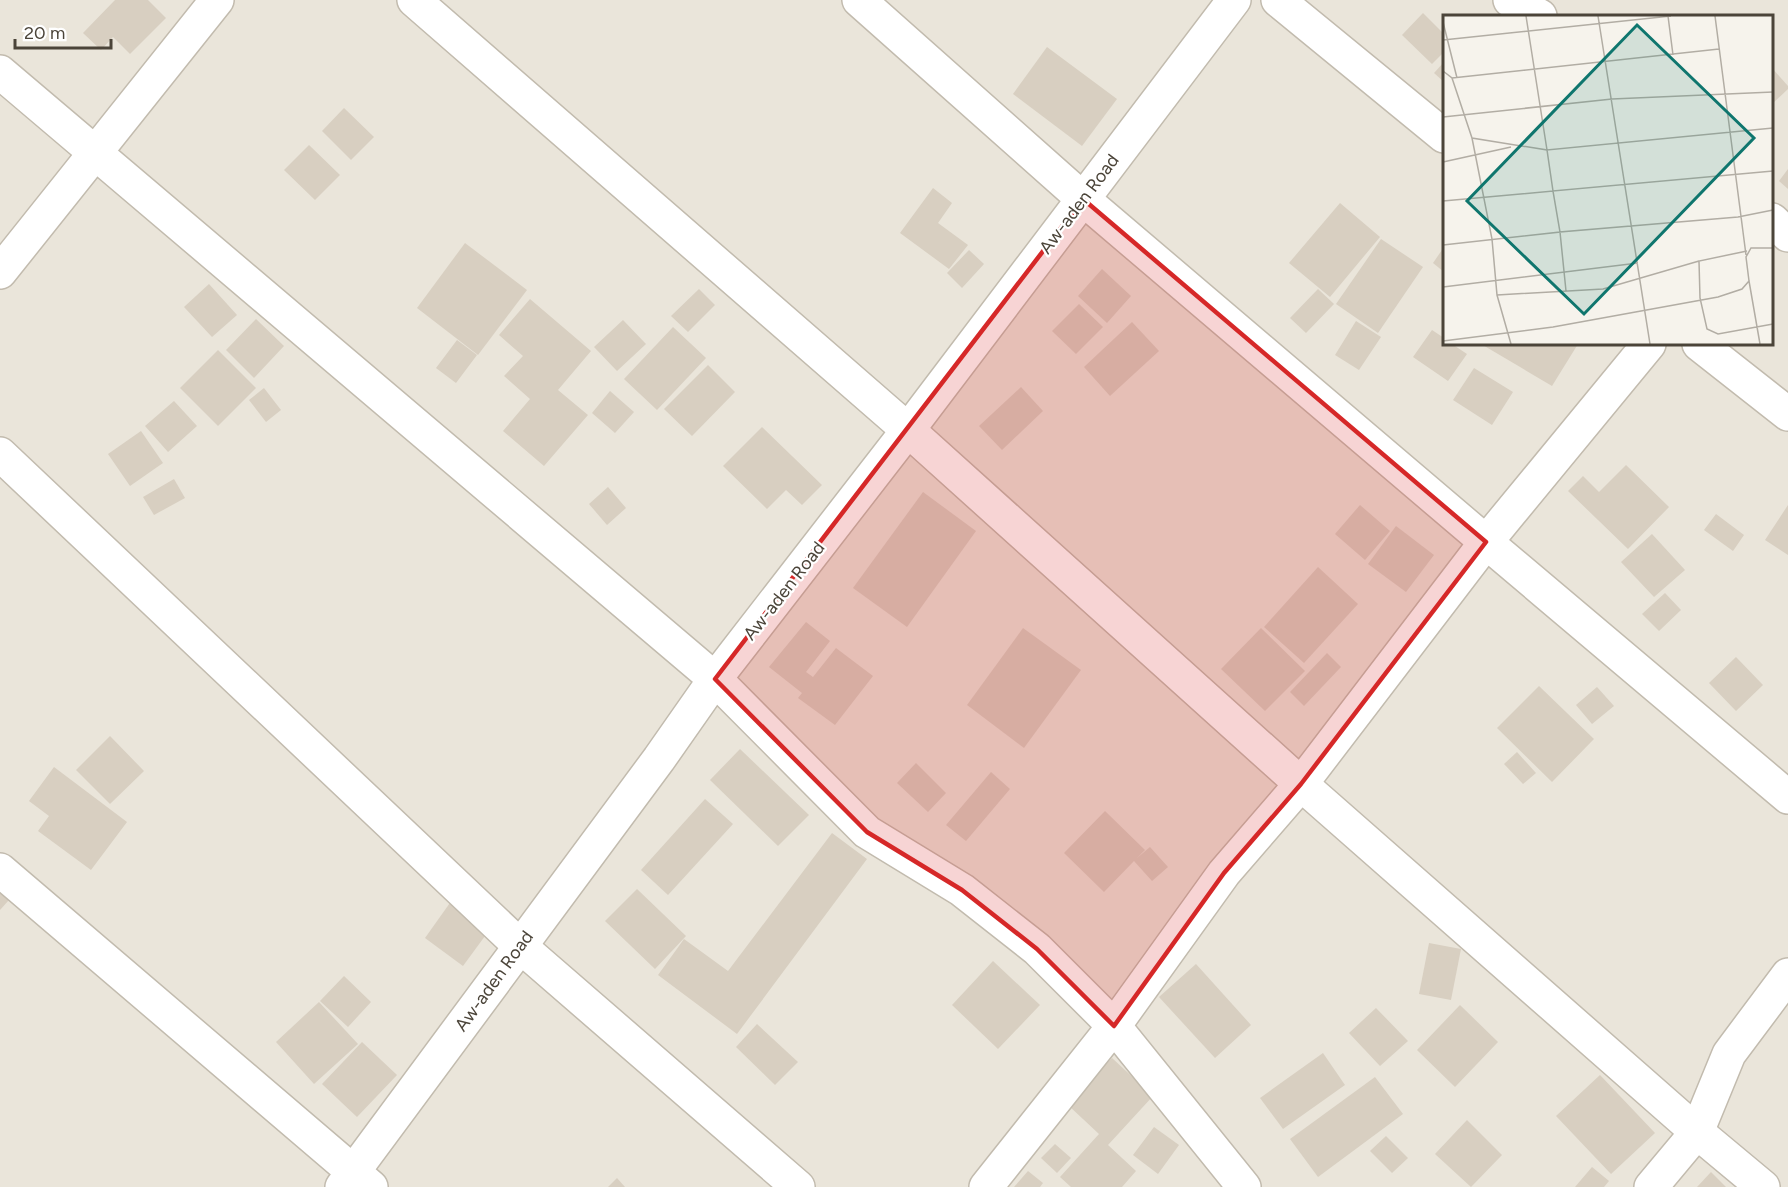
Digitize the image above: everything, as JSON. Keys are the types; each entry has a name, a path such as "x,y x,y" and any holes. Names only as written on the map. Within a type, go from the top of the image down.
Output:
{"street":[{"path":"0,272 217,0"},
{"path":"414,0 908,430 1301,784 1697,1132 1763,1187"},
{"path":"859,0 1083,199 1788,796"},
{"name":"Aw-aden Road","path":"355,1182 520,946 659,759 715,679 908,430 1234,0"},
{"path":"1278,0 1443,135"},
{"path":"1510,0 1538,15"},
{"path":"0,72 715,679 867,832 962,890 1037,949 1114,1026 1244,1187"},
{"path":"1773,221 1788,235"},
{"path":"986,1187 1114,1026 1224,873 1301,784 1486,542 1647,345"},
{"path":"1700,345 1788,414"},
{"path":"0,454 520,946 798,1187"},
{"path":"0,870 355,1182"},
{"path":"1651,1187 1697,1132 1729,1054 1788,975"}],"highlighted area":[{"path":"1083,199 1486,542 1301,784 1224,873 1114,1026 1037,949 962,890 867,832 715,679"}],"shaded area":[{"path":"0,0 1788,0 1788,1187 0,1187"}],"building":[{"path":"115,0 148,0 166,18 130,54 113,37 101,50 83,33"},
{"path":"1423,13 1443,33 1443,53 1432,64 1402,35"},
{"path":"1047,47 1117,99 1082,146 1013,94"},
{"path":"1443,63 1443,81 1434,73"},
{"path":"1773,69 1788,86 1788,89 1773,103"},
{"path":"344,108 374,137 351,160 322,131"},
{"path":"309,145 340,175 315,200 284,170"},
{"path":"1788,169 1788,189 1779,181"},
{"path":"933,188 952,203 938,223 968,245 949,269 900,233"},
{"path":"1340,203 1380,237 1330,297 1289,263"},
{"path":"1381,239 1423,267 1378,333 1336,304"},
{"path":"465,243 527,290 478,355 417,308"},
{"path":"1443,248 1443,271 1433,263"},
{"path":"969,250 984,264 962,288 947,273"},
{"path":"1102,269 1131,296 1107,323 1078,296"},
{"path":"209,284 237,315 212,337 184,307"},
{"path":"699,289 715,305 688,332 671,316"},
{"path":"1318,289 1334,304 1306,333 1290,318"},
{"path":"530,299 591,351 558,390 588,415 544,466 503,431 530,399 504,376 523,356 499,335"},
{"path":"1079,304 1103,327 1076,354 1052,331"},
{"path":"256,319 284,346 254,378 226,350"},
{"path":"623,320 646,344 617,371 594,347"},
{"path":"1356,321 1381,337 1359,370 1335,355"},
{"path":"1132,322 1159,351 1110,396 1084,367"},
{"path":"673,327 706,358 657,410 624,379"},
{"path":"1432,330 1443,337 1443,345 1454,345 1467,354 1448,381 1413,357"},
{"path":"457,340 477,355 456,383 436,368"},
{"path":"1483,345 1577,345 1552,386"},
{"path":"218,350 256,388 218,426 180,388"},
{"path":"708,365 735,392 692,436 664,409"},
{"path":"1474,368 1513,392 1492,425 1453,400"},
{"path":"1021,387 1043,411 1002,450 979,426"},
{"path":"264,388 281,410 266,422 249,400"},
{"path":"610,391 634,412 615,433 592,413"},
{"path":"174,401 197,426 168,452 145,426"},
{"path":"762,427 822,485 802,505 786,490 767,509 723,466"},
{"path":"141,431 163,463 130,486 108,454"},
{"path":"1626,465 1669,507 1628,549 1568,491 1583,476 1599,492"},
{"path":"174,479 185,498 154,515 143,497"},
{"path":"608,487 626,508 607,525 589,504"},
{"path":"923,492 976,531 907,627 853,588"},
{"path":"1360,505 1390,531 1365,560 1335,534"},
{"path":"1788,505 1788,555 1765,540"},
{"path":"1716,514 1744,535 1733,551 1704,530"},
{"path":"1396,526 1434,555 1406,592 1368,564"},
{"path":"1652,534 1685,570 1654,597 1621,562"},
{"path":"1318,567 1358,604 1304,663 1264,627"},
{"path":"1665,593 1681,610 1659,631 1642,614"},
{"path":"806,622 830,641 806,672 813,677 836,648 873,676 835,725 798,698 802,693 769,667"},
{"path":"1023,628 1081,670 1024,748 967,705"},
{"path":"1261,628 1305,671 1265,711 1221,669"},
{"path":"1327,653 1341,667 1304,706 1290,692"},
{"path":"1736,657 1763,685 1736,711 1709,683"},
{"path":"1539,686 1594,739 1552,782 1497,728"},
{"path":"1597,687 1614,706 1592,724 1576,705"},
{"path":"110,736 144,771 110,804 76,770"},
{"path":"740,749 809,815 778,846 710,780"},
{"path":"1517,752 1536,773 1523,784 1504,764"},
{"path":"916,763 946,793 928,812 897,783"},
{"path":"54,767 127,822 91,870 38,831 49,816 29,801"},
{"path":"991,772 1010,789 966,841 946,825"},
{"path":"705,799 733,824 668,895 641,870"},
{"path":"1105,811 1145,850 1137,858 1150,847 1168,867 1152,881 1134,861 1104,892 1064,853"},
{"path":"832,833 867,859 737,1034 658,975 684,939 728,971"},
{"path":"637,889 686,936 655,969 605,921"},
{"path":"0,891 9,900 0,910"},
{"path":"457,893 496,921 463,966 425,938"},
{"path":"1429,943 1461,949 1451,1000 1419,994"},
{"path":"993,961 1040,1005 998,1049 952,1005"},
{"path":"1196,964 1251,1025 1215,1058 1159,997"},
{"path":"344,976 371,1002 348,1027 320,1001"},
{"path":"319,1002 358,1044 314,1084 276,1042"},
{"path":"1460,1005 1498,1042 1455,1087 1417,1050"},
{"path":"1376,1008 1408,1041 1380,1066 1349,1033"},
{"path":"757,1024 798,1062 775,1085 736,1047"},
{"path":"362,1042 397,1075 357,1117 322,1084"},
{"path":"1323,1053 1345,1085 1283,1129 1260,1098"},
{"path":"1112,1058 1153,1096 1108,1145 1136,1171 1122,1187 1071,1187 1060,1177 1099,1134 1068,1105"},
{"path":"1600,1075 1655,1133 1611,1174 1556,1116"},
{"path":"1375,1077 1403,1114 1318,1177 1290,1139"},
{"path":"1467,1120 1502,1155 1471,1187 1435,1154"},
{"path":"1154,1127 1179,1145 1158,1174 1133,1155"},
{"path":"1386,1136 1408,1158 1392,1173 1370,1151"},
{"path":"1055,1144 1071,1158 1057,1173 1041,1158"},
{"path":"1592,1167 1609,1181 1604,1187 1575,1187"},
{"path":"1028,1171 1043,1183 1040,1187 1014,1187"},
{"path":"1711,1172 1726,1187 1697,1187"},
{"path":"617,1178 625,1187 608,1187"}]}
